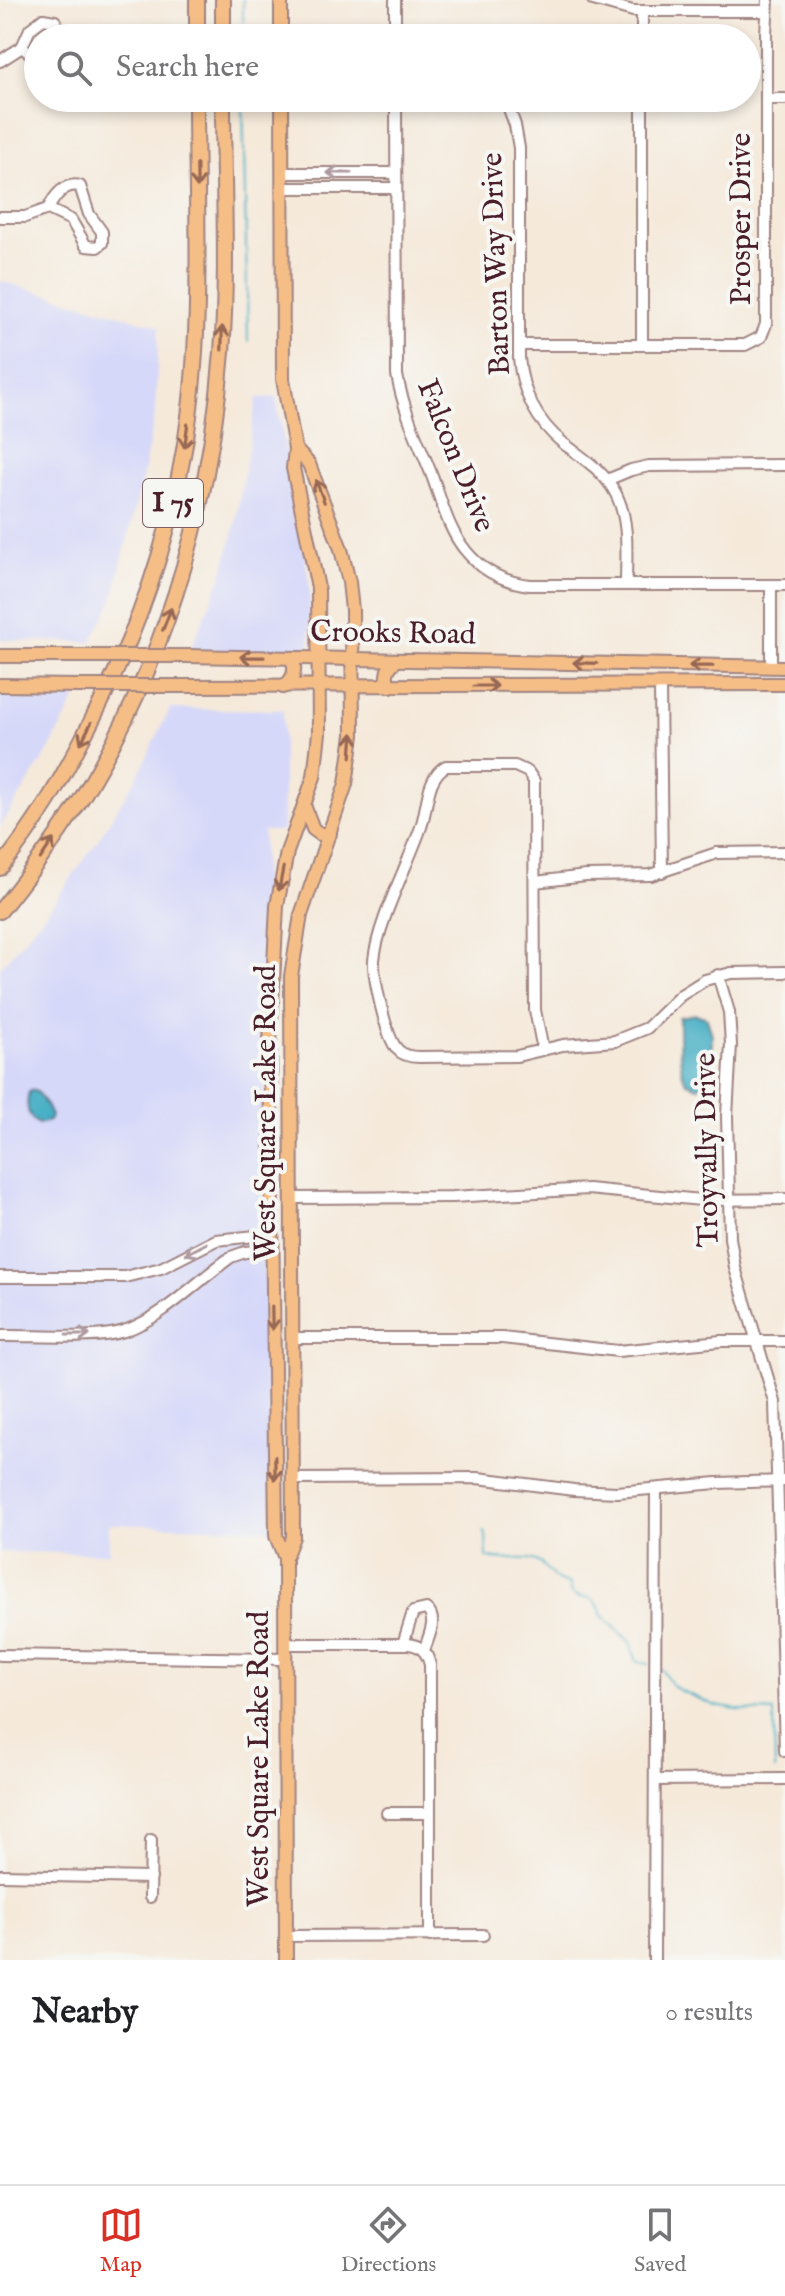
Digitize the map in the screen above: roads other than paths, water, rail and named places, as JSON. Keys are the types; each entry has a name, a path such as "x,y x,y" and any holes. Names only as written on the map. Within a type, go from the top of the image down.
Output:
{"highway":[{"path":"197,0 197,24"},
{"path":"223,0 223,24"},
{"name":"I 75","path":"0,868 57,788 117,673 168,530 185,447 196,332 196,112"},
{"name":"I 75","path":"0,911 33,870 101,767 146,673 187,557 211,450 222,350 223,112"}],"main road":[{"path":"281,0 281,24"},
{"name":"West Square Lake Road","path":"282,112 282,365 287,415 295,449 293,468 318,588 319,659 318,754 284,863 276,921 270,1043 276,1536 285,1558"},
{"name":"West Square Lake Road","path":"286,1960 285,1558 293,1537 290,987 297,931 342,801 350,764 353,687 351,597 337,538 309,464 295,449"},
{"path":"308,535 326,532 337,538"},
{"name":"Crooks Road","path":"0,656 186,656 785,667"},
{"path":"283,687 291,680 294,671 291,658"},
{"path":"390,686 386,674 396,661"},
{"path":"525,686 532,676 529,661"},
{"path":"658,686 655,675 663,666"},
{"name":"Crooks Road","path":"0,685 658,686 783,682"},
{"path":"304,805 313,829 320,834 330,834"},
{"path":"276,921 291,921 297,931"},
{"path":"271,1092 278,1099 291,1097"},
{"path":"271,1245 286,1242 292,1250"},
{"path":"276,1507 284,1514 293,1512"}],"street":[{"path":"395,0 395,24"},
{"path":"593,0 623,10 642,11 767,6"},
{"name":"Prosper Drive","path":"519,345 745,345 757,340 765,330 767,6"},
{"path":"642,11 642,24"},
{"path":"36,24 43,19 56,24"},
{"path":"0,61 24,42"},
{"path":"766,99 785,99"},
{"name":"Falcon Drive","path":"396,112 398,383 460,544 484,568 512,582 538,585 785,585"},
{"name":"Barton Way Drive","path":"511,112 519,148 519,345 523,385 540,419 607,480 616,494 624,517 626,585"},
{"path":"642,112 642,345"},
{"path":"282,173 396,173"},
{"path":"0,217 25,217 48,209 55,197 67,187 80,186 89,214 102,232 102,243 97,247 86,246 71,220 48,209"},
{"path":"282,188 396,188"},
{"path":"607,480 649,466 785,465"},
{"path":"771,585 771,667"},
{"path":"658,686 662,872"},
{"path":"543,1050 535,1010 535,785 528,772 511,765 454,765 439,771 432,781 422,825 375,954 377,988 393,1042 401,1052 413,1057 509,1057 543,1050 571,1044 615,1041 653,1023 687,990 718,975 785,972"},
{"path":"535,882 595,876 643,876 717,853 785,852"},
{"name":"Troyvally Drive","path":"718,975 729,1012 731,1044 727,1201 733,1259 775,1402 780,1482 785,1751"},
{"path":"292,1198 453,1197 588,1189 727,1201 785,1199"},
{"path":"0,1277 125,1277 161,1268 216,1240 256,1236 271,1245"},
{"path":"0,1336 104,1335 123,1331 142,1323 231,1257 271,1245"},
{"path":"292,1338 502,1338 618,1351 721,1341 785,1341"},
{"path":"293,1479 478,1478 592,1491 780,1482"},
{"path":"654,1960 656,1490"},
{"path":"414,1646 433,1620 431,1613 422,1609 413,1612 414,1646 430,1665 430,1936"},
{"path":"286,1644 414,1646"},
{"path":"0,1655 286,1659"},
{"path":"655,1780 785,1779"},
{"path":"387,1813 430,1813"},
{"path":"150,1897 151,1840"},
{"path":"0,1875 151,1878"},
{"path":"286,1936 483,1935"}],"water":[{"path":"696,1014 707,1018 712,1035 711,1080 698,1087 687,1082 683,1076 679,1040 679,1017"},
{"path":"33,1090 46,1105 51,1116 49,1121 38,1124 30,1114 28,1097"}],"waterway":[{"path":"243,0 243,24"},
{"path":"243,112 248,341"},
{"path":"483,1531 487,1557 527,1559 541,1564 555,1578 570,1585 575,1596 596,1602 604,1617 630,1642 637,1662 649,1664"},
{"path":"661,1669 679,1690 716,1706 774,1712 775,1770"}]}
